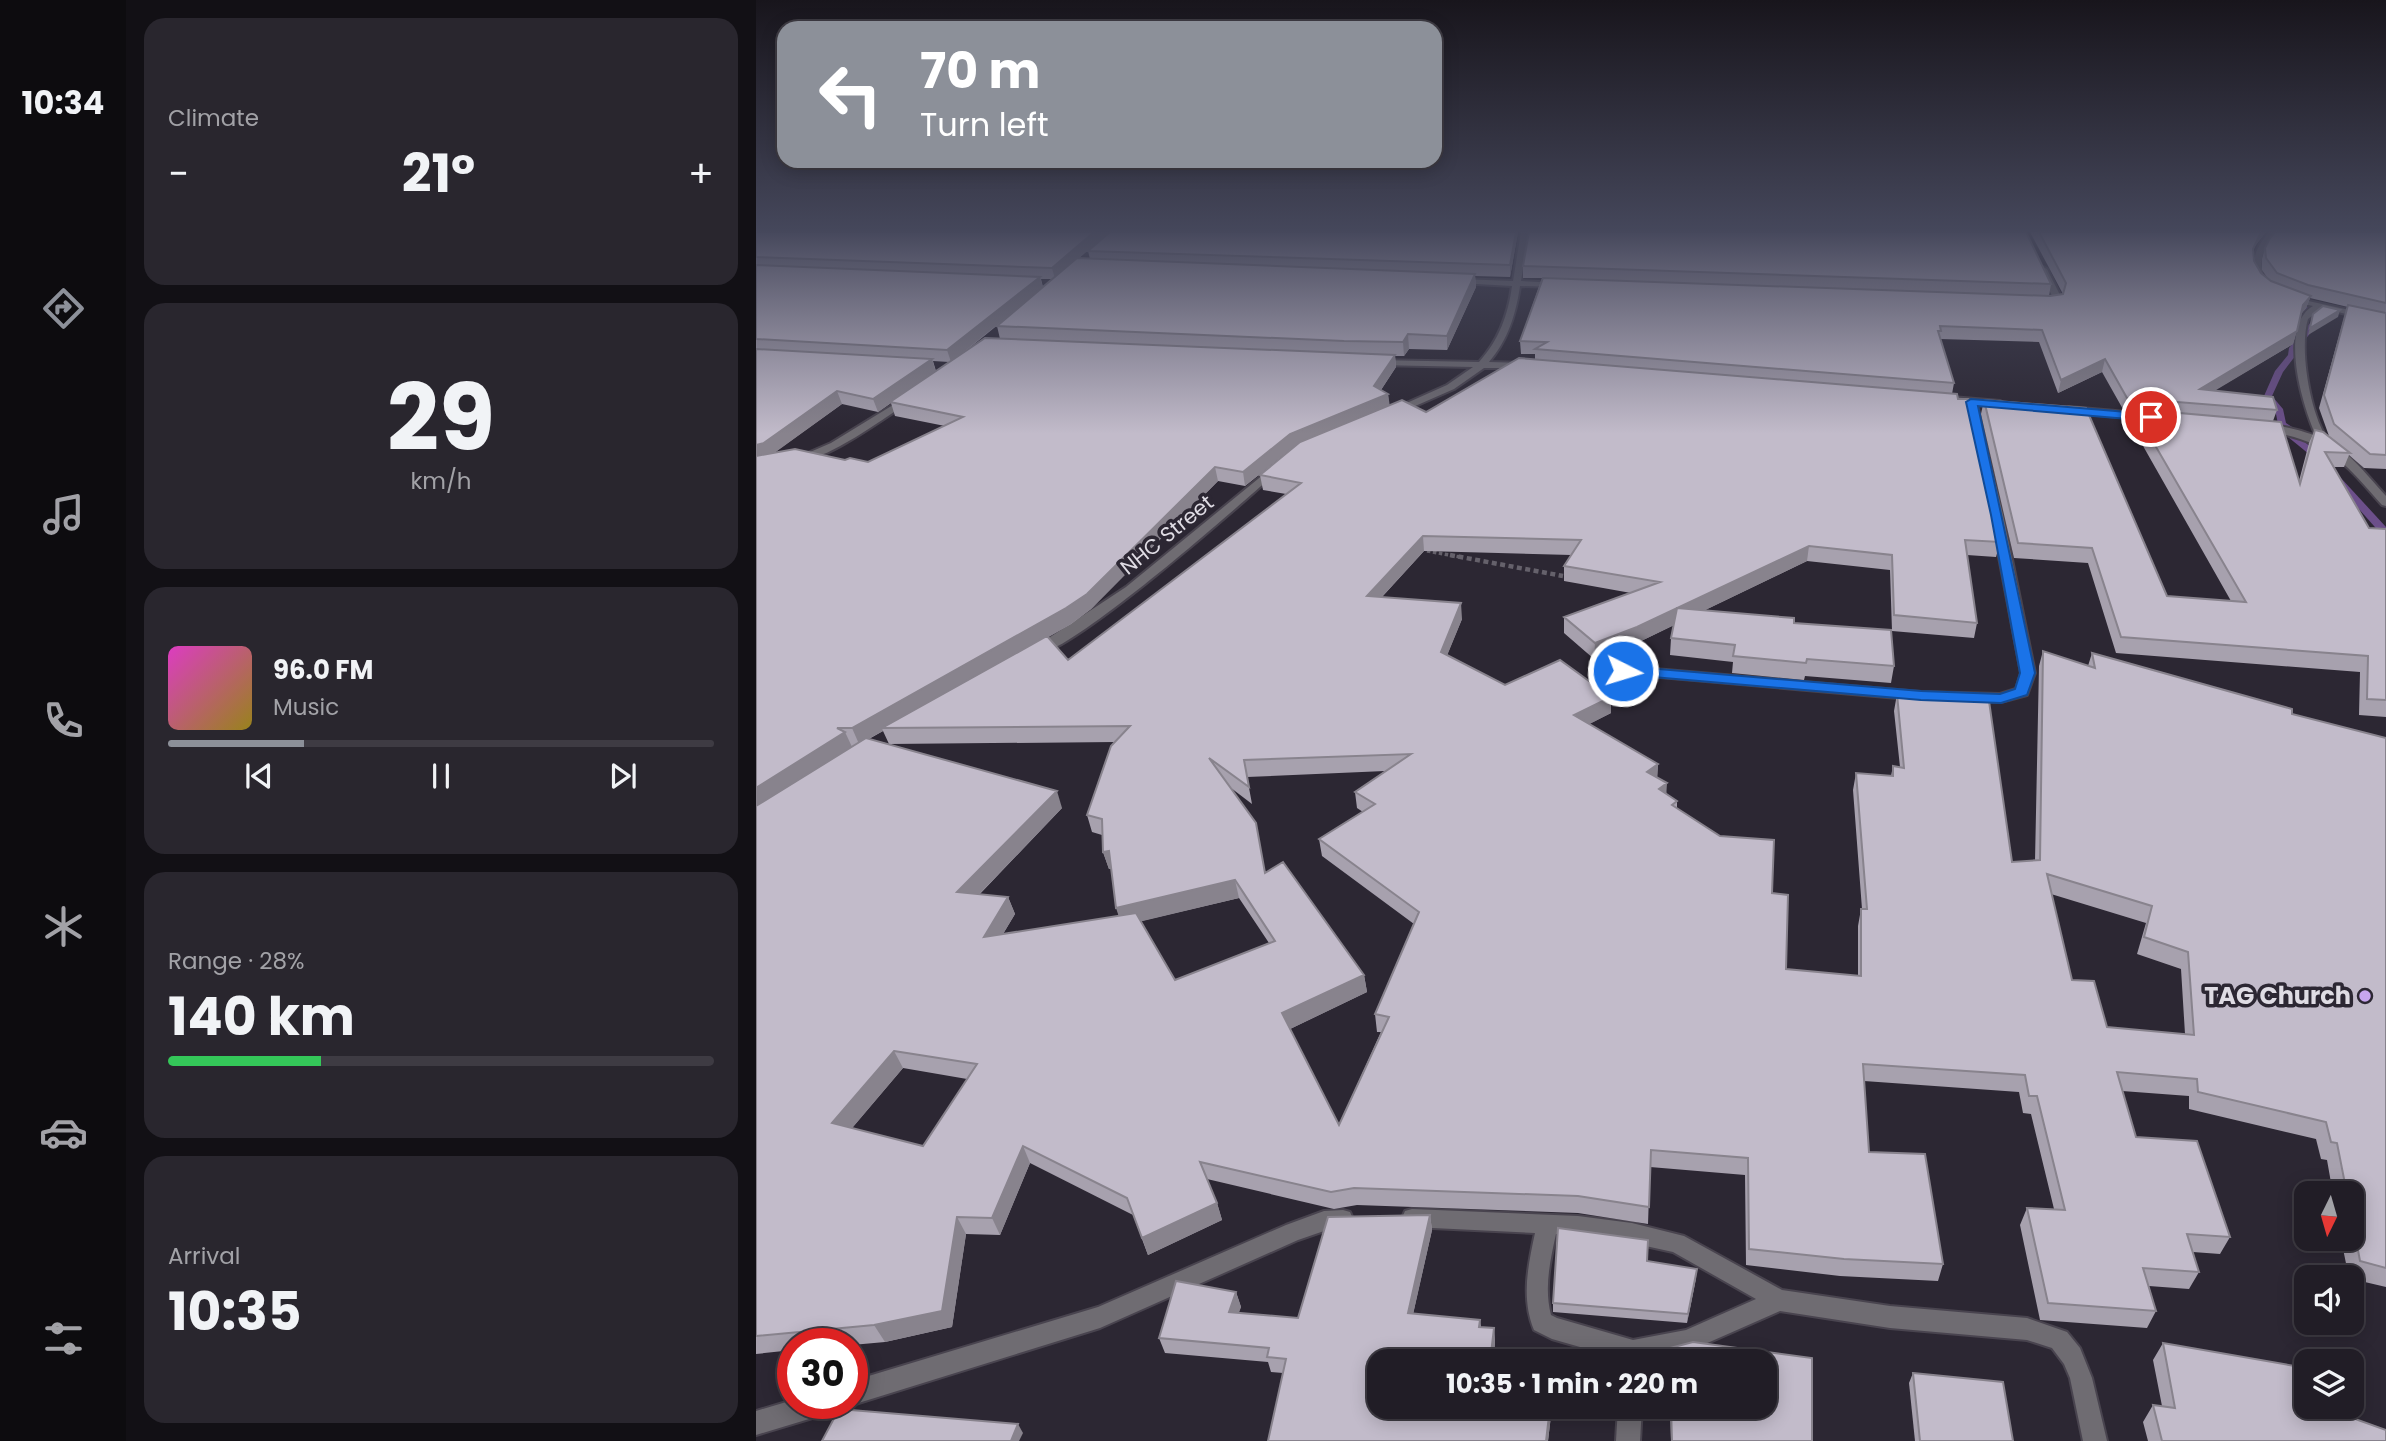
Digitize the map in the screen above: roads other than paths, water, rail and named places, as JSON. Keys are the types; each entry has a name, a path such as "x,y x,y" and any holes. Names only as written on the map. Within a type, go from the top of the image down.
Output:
{"street":[{"path":"1386,415 1457,386 1486,363 1504,332 1513,299"},
{"path":"2034,303 2054,302 2058,299"},
{"path":"2298,299 2386,321"},
{"path":"2321,306 2305,318 2300,335 2309,409 2323,441"},
{"path":"1372,361 1542,367"},
{"path":"787,462 835,445 912,397"},
{"path":"1945,400 2010,405"},
{"path":"1597,668 1921,696 2001,698 2022,692 2028,673 1997,515 1971,402"},
{"path":"2062,410 2166,419"},
{"path":"2258,428 2295,433 2323,441 2344,457 2386,503"},
{"name":"NHC Street","path":"1021,660 1077,629 1144,580 1289,458"},
{"path":"868,1388 1100,1317 1314,1225 1369,1217"},
{"path":"1393,1217 1618,1231 1677,1243 1779,1300 1890,1317 2027,1329 2059,1340 2072,1356 2081,1378 2095,1441"},
{"path":"1547,1225 1536,1301 1542,1322 1613,1349"},
{"path":"1658,1349 1687,1341 1779,1300"},
{"path":"756,1423 777,1417"},
{"path":"1628,1441 1629,1419"}],"waterway":[{"path":"2292,303 2321,316 2293,348 2292,355 2279,371 2268,396 2279,409 2282,424 2295,433 2291,435 2320,460"},
{"path":"2337,479 2386,533"}],"place":[{"name":"TAG Church","path":"2365,996"}]}
